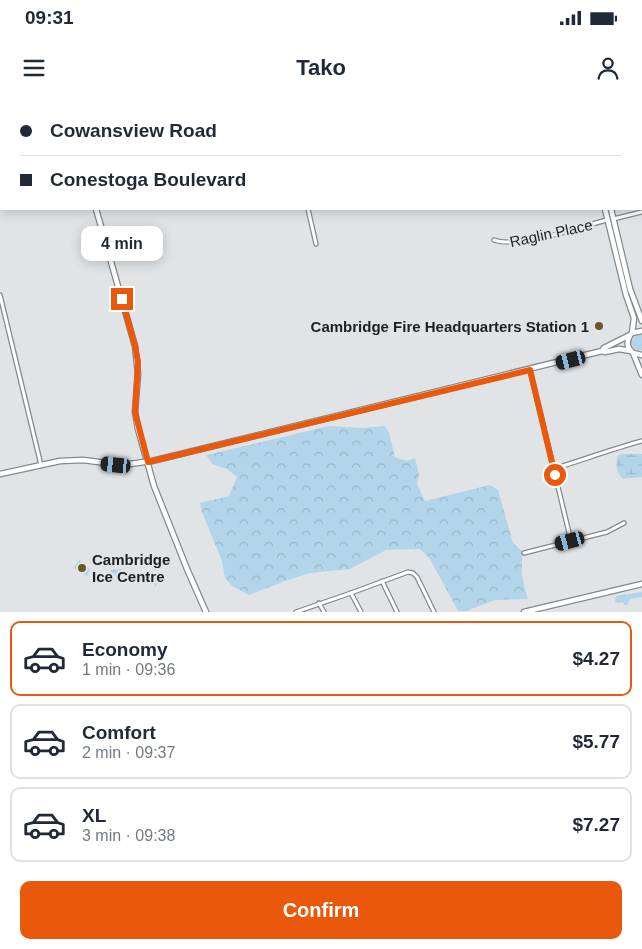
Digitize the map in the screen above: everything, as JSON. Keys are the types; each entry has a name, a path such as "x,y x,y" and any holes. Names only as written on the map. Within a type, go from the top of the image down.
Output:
{"main road":[{"path":"96,210 135,346 138,362 135,412 148,462 162,506 206,612"},
{"path":"606,210 611,220 630,289 642,321"},
{"path":"611,210 611,220 626,295 634,318 627,343 642,375"},
{"path":"602,351 604,348 631,334 642,331"},
{"path":"0,474 41,464 75,460 122,465 148,462 602,351 619,349 642,354"},
{"path":"524,612 642,584"}],"street":[{"path":"308,210 316,244"},
{"name":"Raglin Place","path":"494,240 502,243 520,241 587,227 642,212"},
{"path":"0,294 41,464"},
{"path":"530,370 570,541"},
{"path":"553,469 642,441"},
{"path":"524,553 607,532 624,523"},
{"path":"296,612 404,572 413,573 418,577 434,612"},
{"path":"382,581 397,612"},
{"path":"351,593 360,612"},
{"path":"320,604 324,612"}],"green space":[{"path":"642,335 642,350 637,350 631,343 635,336"},
{"path":"329,426 362,428 385,426 389,433 395,457 407,461 415,458 419,475 417,484 425,501 490,485 498,490 513,543 523,552 522,576 528,599 495,600 466,611 458,611 430,559 420,549 386,550 350,569 310,573 249,595 232,586 225,578 222,561 200,503 229,496 237,477 227,469 212,464 206,455"},
{"path":"642,454 642,477 623,479 618,471 617,462 618,455"},
{"name":"Cambridge Ice Centre","path":"79,560 90,569 87,576 74,568"},
{"path":"121,569 141,579 155,579 157,585 154,587 155,584 150,581 148,583 148,580 111,575 111,570"},
{"path":"642,592 642,597 630,599 627,605 624,605 623,602 615,602 616,596"}],"place":[{"name":"Cambridge Fire Headquarters Station 1","path":"599,326"},
{"name":"Cambridge Ice Centre","path":"82,568"}],"route":[{"path":"122,299 138,362 135,412 148,462 530,370 555,475"}]}
